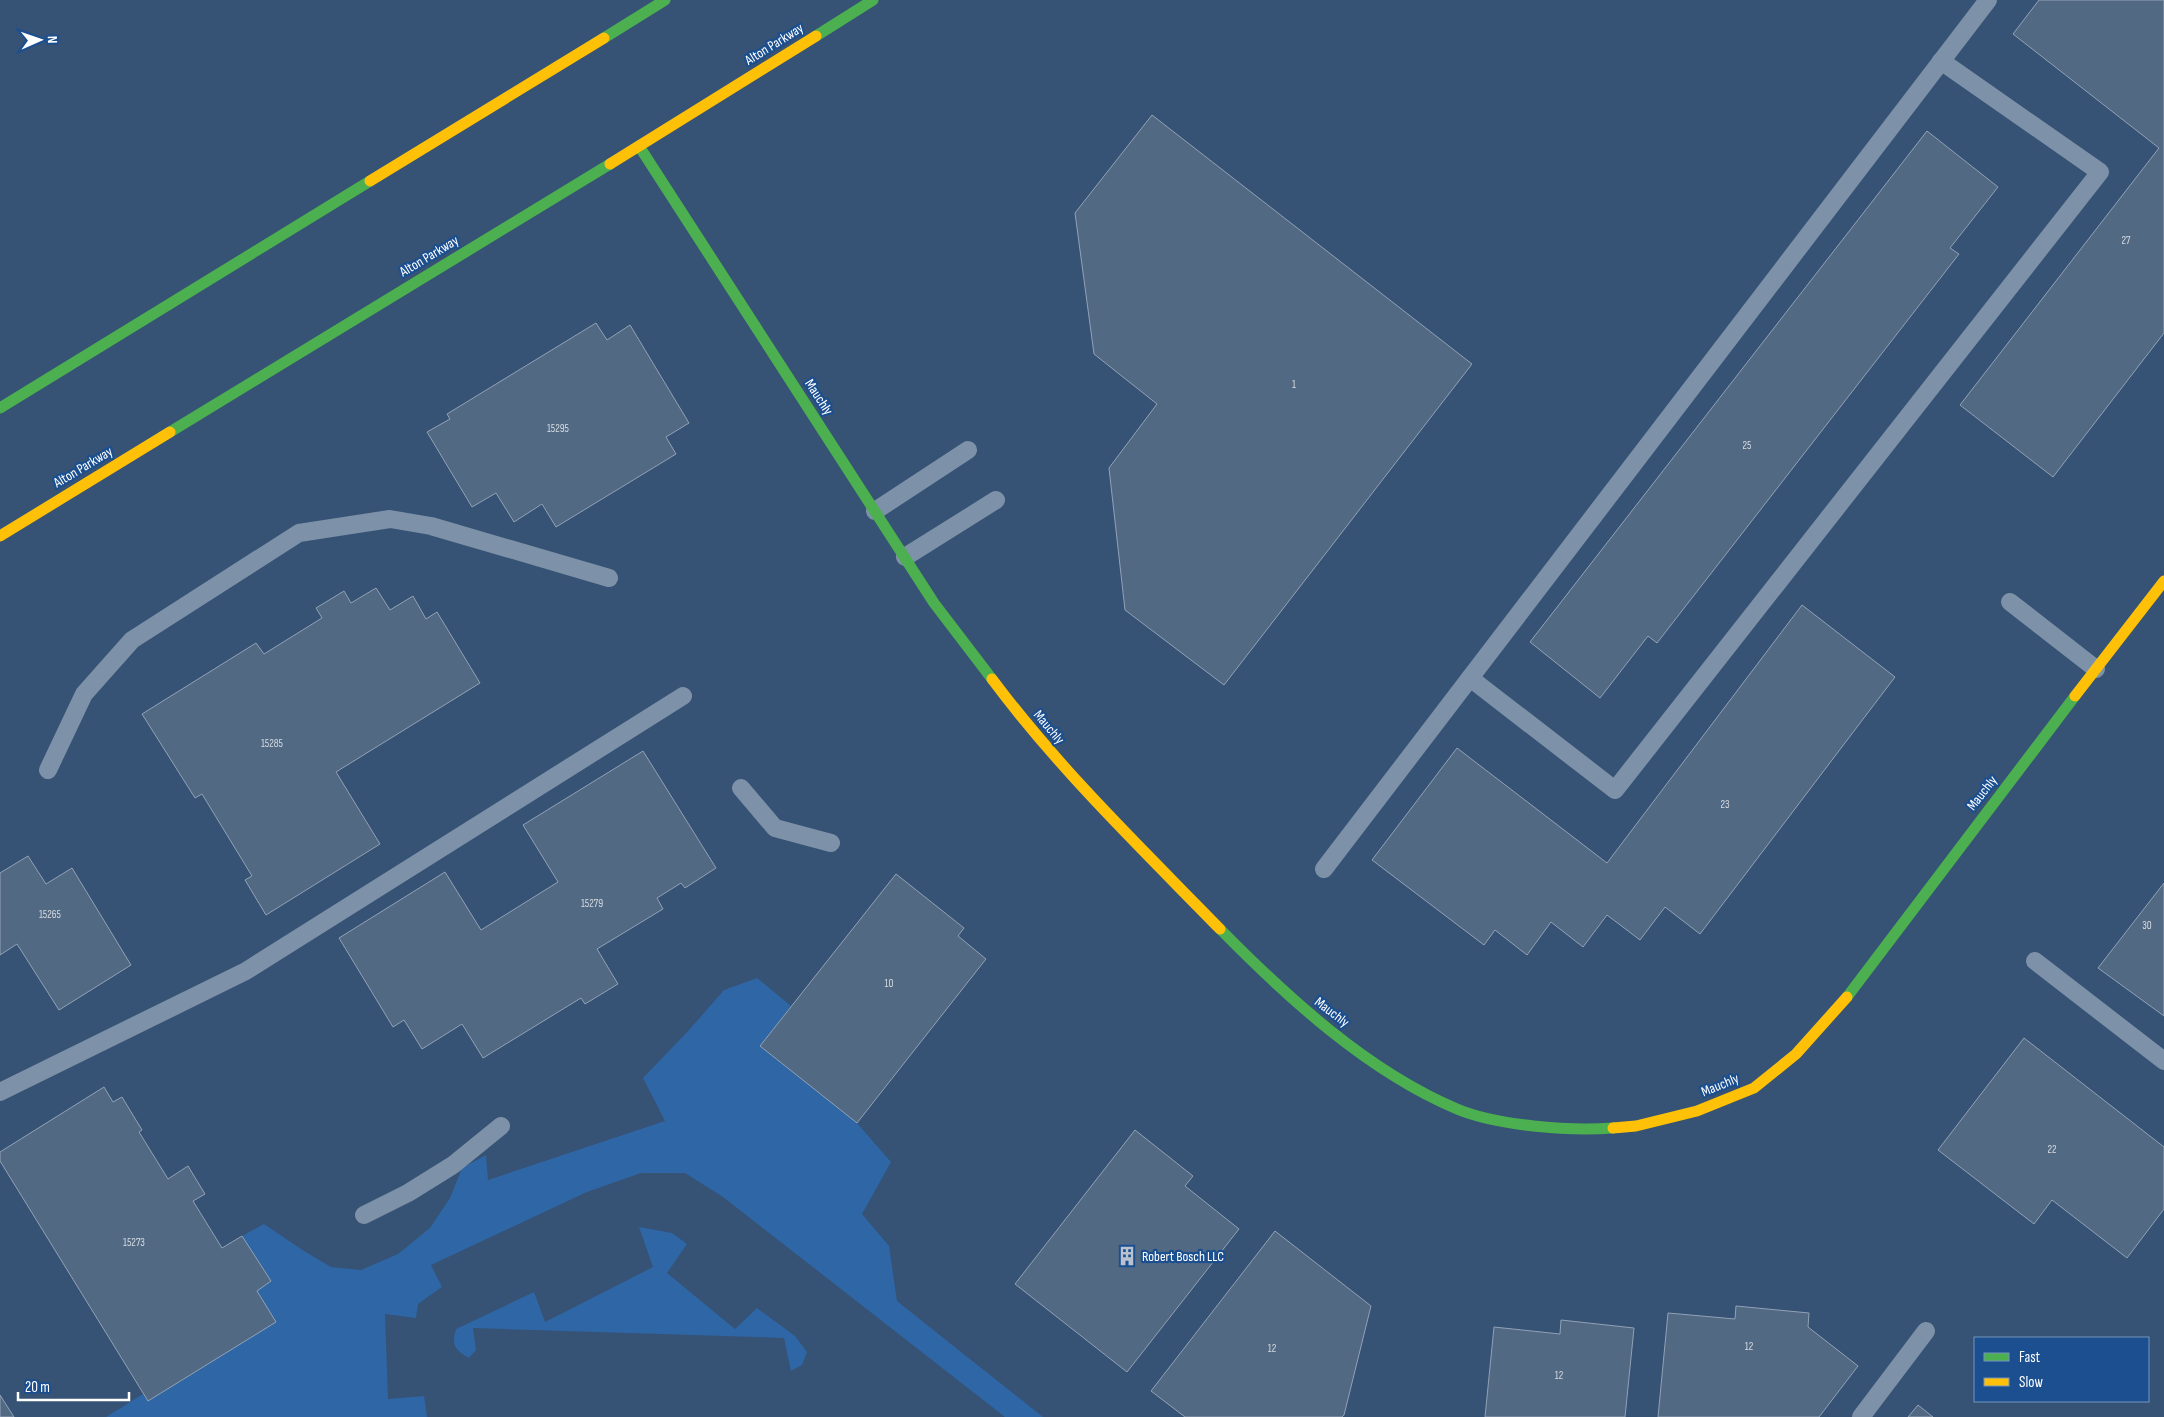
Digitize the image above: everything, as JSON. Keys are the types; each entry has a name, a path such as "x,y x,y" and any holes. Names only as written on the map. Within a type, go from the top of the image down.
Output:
{"street":[{"path":"0,408 665,0"},
{"name":"Alton Parkway","path":"0,536 639,146 873,0"},
{"name":"Mauchly","path":"639,146 934,602 1039,739 1078,784 1268,978 1304,1010 1375,1063 1412,1086 1457,1109 1496,1121 1585,1130 1636,1126 1697,1111 1754,1088 1796,1054 1831,1016 1879,956 1957,849 2164,581"}],"lane":[{"path":"1324,869 1988,0"},
{"path":"1470,678 1615,790 2100,172 1941,61"},
{"path":"875,512 968,450"},
{"path":"905,557 996,500"},
{"path":"48,770 84,694 132,640 299,533 390,519 431,526 609,578"},
{"path":"2010,602 2096,669"},
{"path":"0,1092 246,971 683,696"},
{"path":"741,788 775,828 831,843"},
{"path":"2035,962 2164,1060"},
{"path":"364,1215 408,1193 453,1165 501,1126"},
{"path":"1860,1417 1926,1331"}],"shaded area":[{"path":"757,978 791,1006 760,1046 857,1123 891,1162 862,1214 889,1246 897,1301 1043,1417 1005,1417 723,1197 685,1173 641,1173 587,1192 431,1265 442,1287 418,1304 416,1318 385,1314 388,1399 424,1396 427,1417 106,1417 143,1394 148,1401 275,1322 257,1291 270,1281 242,1236 264,1224 331,1267 361,1270 398,1254 430,1228 450,1198 462,1168 486,1155 488,1180 665,1121 643,1078 724,990"},
{"path":"639,1227 672,1233 687,1244 667,1273 735,1329 757,1308 795,1336 807,1352 802,1365 791,1371 784,1338 473,1328 476,1350 469,1358 457,1350 454,1343 456,1329 534,1292 545,1322 653,1267"}],"building":[{"path":"2039,0 2164,0 2164,333 2053,477 1960,405 2159,148 2013,34"},
{"path":"1152,115 1472,364 1224,685 1125,610 1109,468 1157,404 1094,354 1075,213"},
{"path":"1927,131 1998,187 1950,248 1959,254 1657,643 1648,636 1600,698 1530,642"},
{"path":"596,323 607,340 630,325 689,423 666,437 676,454 556,527 542,504 514,522 496,493 472,507 427,432 450,419 447,414"},
{"path":"376,588 390,610 413,596 426,619 437,612 480,683 336,772 380,844 266,915 245,880 252,876 202,794 195,798 142,714 256,643 264,654 322,618 316,608 344,591 351,603"},
{"path":"1802,605 1895,677 1700,934 1665,907 1640,940 1607,915 1583,947 1551,922 1527,955 1495,930 1484,945 1372,860 1457,748 1607,863"},
{"path":"643,751 716,868 685,888 681,883 657,898 663,909 597,949 618,984 585,1004 581,998 483,1058 462,1024 422,1049 404,1020 393,1027 339,938 445,872 481,930 558,882 523,825"},
{"path":"28,856 46,884 72,868 131,965 59,1010 17,944 0,955 0,873"},
{"path":"896,874 964,928 958,936 986,959 857,1123 760,1046"},
{"path":"2164,883 2164,1016 2098,968"},
{"path":"2024,1038 2164,1147 2164,1209 2127,1258 2052,1200 2034,1224 1938,1150"},
{"path":"104,1087 113,1102 122,1097 142,1130 139,1132 168,1179 188,1166 205,1194 193,1201 222,1248 242,1236 271,1281 257,1291 276,1322 148,1401 0,1161 0,1152"},
{"name":"Robert Bosch LLC","path":"1135,1130 1193,1176 1185,1186 1239,1229 1127,1372 1015,1284"},
{"path":"1275,1231 1371,1306 1344,1415 1342,1417 1185,1417 1151,1391"},
{"path":"1736,1306 1809,1313 1808,1327 1858,1366 1819,1417 1658,1417 1668,1313 1735,1319"},
{"path":"1561,1320 1634,1328 1625,1417 1485,1417 1494,1327 1560,1334"},
{"path":"0,1395 14,1417 0,1417"},
{"path":"1918,1405 1933,1417 1908,1417"}],"traffic: fast":[{"path":"604,38 665,0"},
{"path":"816,36 873,0"},
{"path":"639,146 934,603 992,679"},
{"path":"170,432 610,164"},
{"path":"0,408 370,181"},
{"path":"1847,997 2075,696"},
{"path":"1220,929 1301,1006 1330,1030 1391,1074 1424,1093 1457,1109 1492,1120 1555,1128 1613,1128"}],"traffic: slow":[{"path":"610,164 816,36"},
{"path":"370,181 604,38"},
{"path":"0,536 170,432"},
{"path":"2075,696 2164,581"},
{"path":"992,679 1018,713 1073,777 1220,929"},
{"path":"1613,1128 1636,1126 1697,1111 1754,1088 1796,1054 1847,997"}],"place":[{"name":"Robert Bosch LLC","path":"1127,1256"}]}
